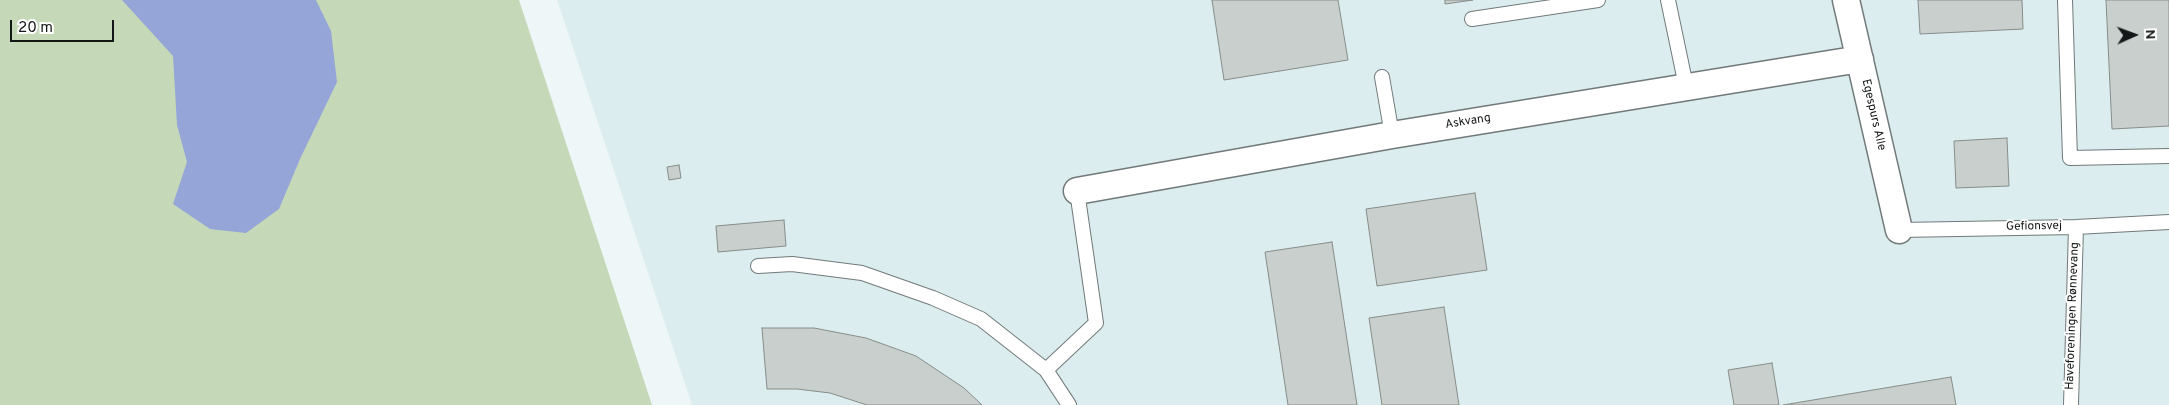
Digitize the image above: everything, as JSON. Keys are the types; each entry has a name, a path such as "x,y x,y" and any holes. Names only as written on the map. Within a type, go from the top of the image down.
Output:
{"street":[{"name":"Egespurs Alle","path":"1846,0 1900,230"},
{"name":"Askvang","path":"1077,191 1392,135 1860,59"}],"lane":[{"path":"1472,19 1598,0"},
{"path":"1668,0 1686,86"},
{"path":"2065,0 2070,158 2169,156"},
{"path":"1382,77 1392,135"},
{"path":"1046,370 1096,323 1077,191"},
{"name":"Gefionsvej","path":"1900,230 2169,222"},
{"name":"Haveforeningen Rønnevang","path":"2071,405 2076,226"},
{"path":"758,266 792,264 862,273 933,298 981,319 1046,370 1069,405"}],"shaded area":[{"path":"557,0 2169,0 2169,405 692,405"}],"green space":[{"path":"0,0 519,0 652,405 0,405"}],"water":[{"path":"122,0 316,0 331,31 337,82 300,159 279,209 246,233 210,229 173,204 187,162 177,125 173,56"}],"building":[{"path":"1212,0 1338,0 1348,60 1224,80"},
{"path":"1445,0 1473,0 1445,4"},
{"path":"1918,0 2022,0 2023,29 1920,34"},
{"path":"2106,0 2169,0 2169,126 2112,129"},
{"path":"2007,138 2009,186 1956,188 1954,141"},
{"path":"679,165 681,178 669,180 667,167"},
{"path":"1475,193 1487,270 1377,286 1366,209"},
{"path":"784,220 786,246 718,252 716,226"},
{"path":"1332,242 1357,405 1288,405 1265,252"},
{"path":"1444,307 1459,405 1382,405 1369,318"},
{"path":"762,328 814,328 866,338 916,356 964,388 982,405 867,405 830,393 797,389 767,389"},
{"path":"1772,363 1779,405 1734,405 1728,370"},
{"path":"1951,377 1956,405 1783,405"}]}
